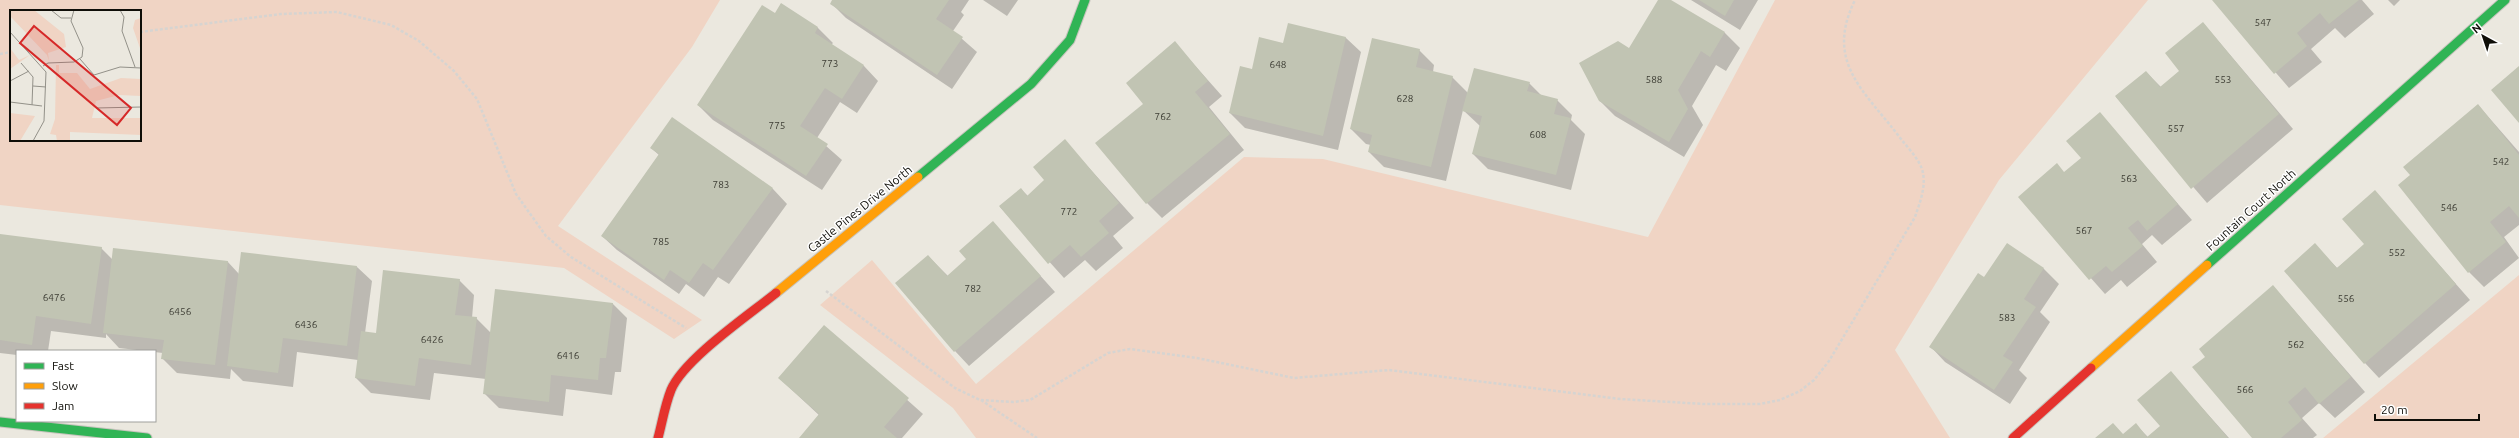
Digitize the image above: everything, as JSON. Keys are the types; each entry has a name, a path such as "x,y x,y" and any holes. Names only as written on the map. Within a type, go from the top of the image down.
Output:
{"street":[{"name":"Castle Pines Drive North","path":"658,438 671,390 694,361 1031,84 1070,40 1085,0"},
{"name":"Fountain Court North","path":"2013,438 2505,0"},
{"path":"0,422 147,438"}],"path":[{"path":"980,400 1014,402 1030,400 1108,353 1130,350 1197,358 1294,378 1389,370 1620,399 1704,404 1760,404 1780,400 1800,391 1814,380 1829,361 1915,217 1921,201 1924,182 1922,169 1914,155 1856,80 1843,52 1842,34 1855,0"},
{"path":"141,32 281,14 337,12 391,25 419,41 454,71 476,100 516,194 546,236 571,257 693,332"},
{"path":"0,54 10,52"},
{"path":"823,288 955,388 980,400 1037,438"}],"shaded area":[{"path":"0,0 720,0 692,47 558,226 702,320 674,339 564,268 0,205"},
{"path":"1775,0 2148,0 1999,180 1895,350 1950,438 976,438 953,408 820,305 872,260 976,384 1244,157 1323,159 1648,237"},
{"path":"2519,275 2519,438 2323,438"}],"building":[{"path":"832,0 949,0 936,19 963,37 937,75 830,4"},
{"path":"1658,0 1671,0 1725,32 1710,57 1701,51 1678,90 1688,109 1669,142 1599,101 1579,63 1618,41 1629,48"},
{"path":"1699,0 1734,0 1725,16"},
{"path":"2212,0 2359,0 2329,24 2320,13 2297,33 2307,46 2274,74"},
{"path":"781,3 818,27 815,33 864,65 842,99 825,88 800,126 828,144 806,176 697,105 762,5 775,13"},
{"path":"2203,22 2279,114 2191,189 2115,96 2146,71 2160,87 2179,71 2165,53"},
{"path":"1288,23 1346,37 1323,136 1229,113 1240,66 1252,69 1259,37 1283,43"},
{"path":"1372,38 1420,49 1416,67 1453,76 1431,167 1368,152 1372,135 1350,129"},
{"path":"1175,41 1208,81 1195,92 1230,134 1146,204 1095,143 1143,104 1126,83"},
{"path":"2519,66 2519,123 2491,90"},
{"path":"1474,68 1530,82 1527,91 1558,99 1554,114 1571,118 1556,175 1472,154 1482,116 1462,111"},
{"path":"2478,104 2519,155 2519,218 2509,206 2490,222 2506,242 2468,273 2398,185 2410,175 2403,167"},
{"path":"2100,112 2178,204 2147,231 2138,220 2128,228 2143,246 2112,272 2106,266 2089,280 2018,197 2057,163 2064,172 2081,158 2066,141"},
{"path":"672,117 773,188 713,270 703,263 689,283 670,270 664,280 601,236 659,154 650,148"},
{"path":"1065,139 1119,203 1099,221 1109,233 1081,257 1070,245 1048,264 999,206 1021,188 1027,196 1044,180 1033,167"},
{"path":"2375,190 2456,284 2364,364 2284,271 2315,243 2337,268 2364,244 2342,219"},
{"path":"993,221 1041,276 954,352 895,283 928,255 947,276 966,259 959,251"},
{"path":"0,234 102,247 91,324 36,316 32,345 0,340"},
{"path":"2007,243 2044,268 2024,299 2036,307 2003,356 2013,362 1994,390 1929,347 1978,273 1984,277"},
{"path":"113,248 228,261 215,365 161,359 164,340 103,333"},
{"path":"241,252 357,266 347,346 283,338 278,373 227,366"},
{"path":"383,270 460,279 455,315 477,317 471,365 419,358 415,386 355,378 361,331 376,333"},
{"path":"2273,285 2351,377 2319,404 2305,387 2288,402 2302,420 2281,438 2252,438 2192,367 2205,357 2199,349"},
{"path":"495,289 613,303 606,358 600,358 598,380 551,375 549,402 483,394"},
{"path":"824,325 909,398 884,427 897,438 799,438 819,414 778,378"},
{"path":"2171,371 2228,438 2095,438 2113,423 2123,434 2136,423 2147,437 2160,426 2137,400"}],"traffic: fast":[{"path":"918,177 1031,84 1070,40 1085,0"},
{"path":"2207,265 2505,0"},
{"path":"0,422 147,438"}],"traffic: slow":[{"path":"776,293 918,177"},
{"path":"2091,368 2207,265"}],"traffic: jam":[{"path":"658,438 665,408 671,390 678,378 703,351 776,293"},
{"path":"2013,438 2091,368"}]}
